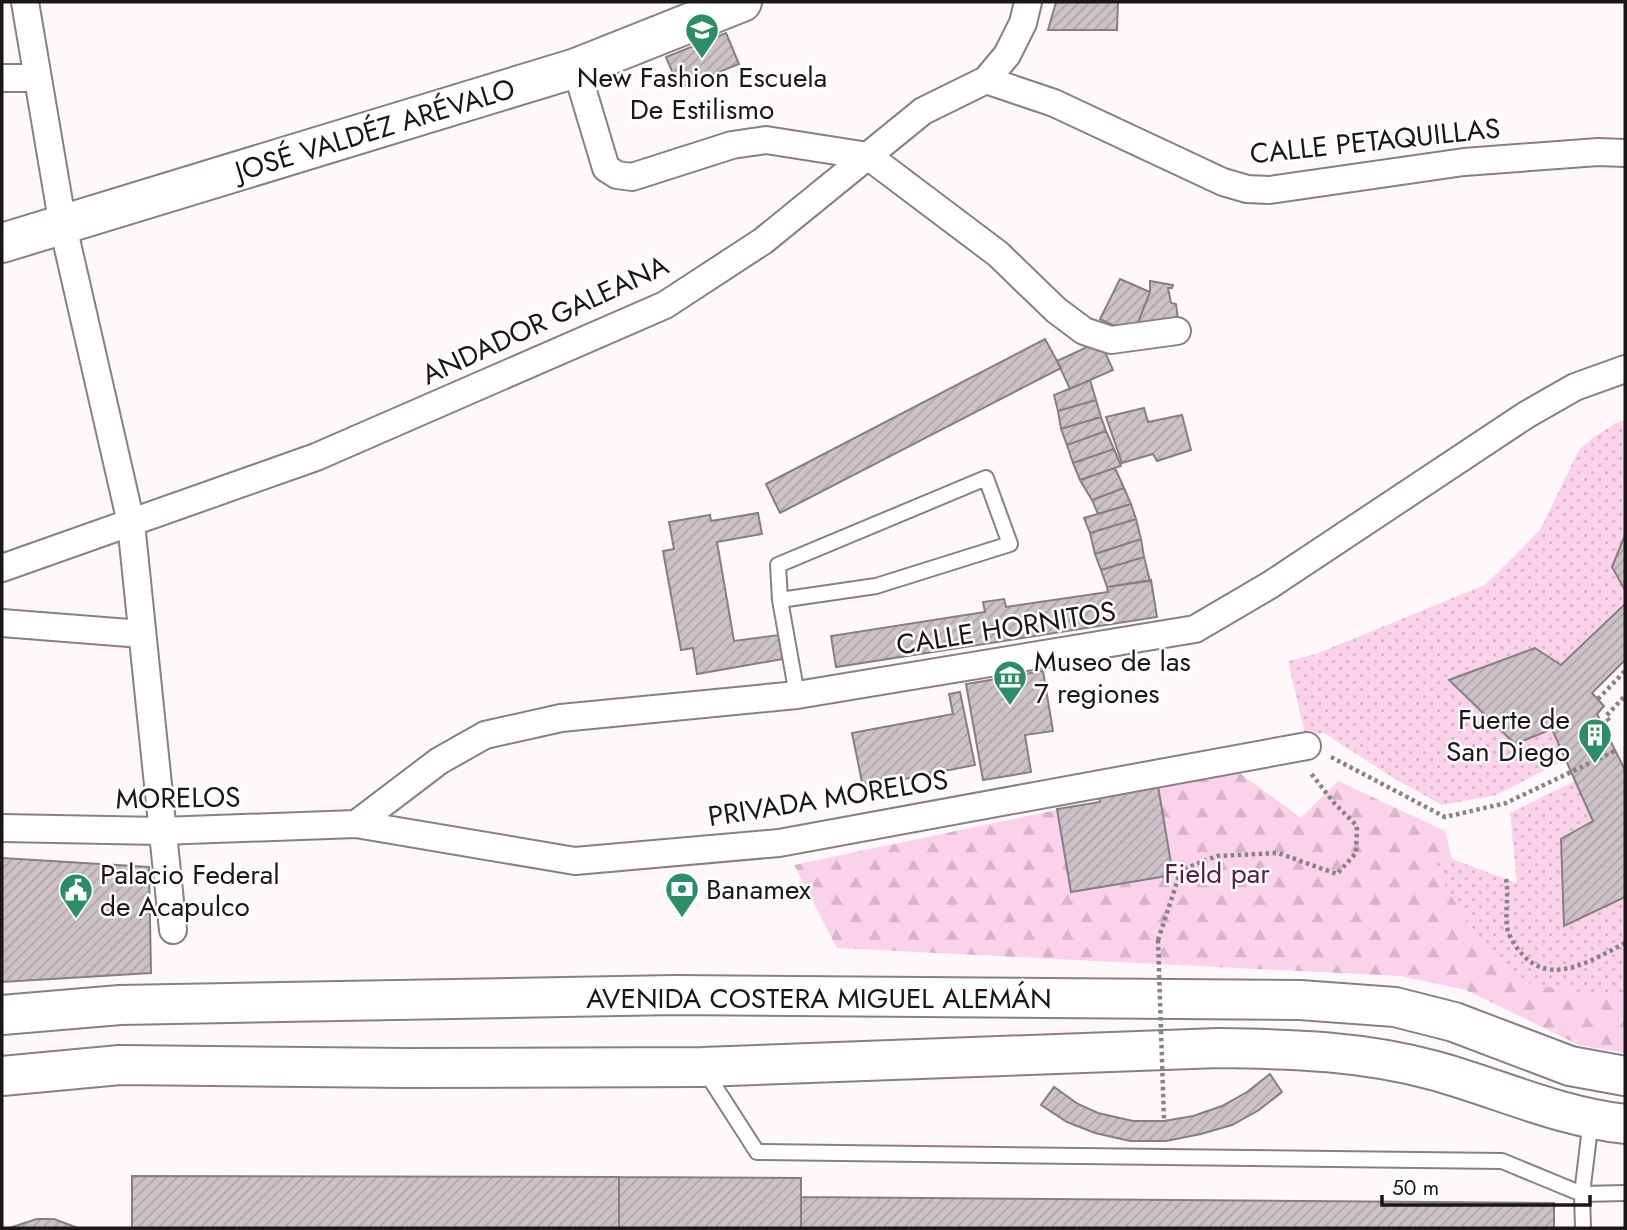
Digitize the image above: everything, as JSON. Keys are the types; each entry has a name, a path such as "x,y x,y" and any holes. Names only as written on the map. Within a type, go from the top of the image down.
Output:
{"main road":[{"name":"JOSÉ VALDÉZ ARÉVALO","path":"2,243 576,68 742,2"},
{"name":"AVENIDA COSTERA MIGUEL ALEMÁN","path":"2,1016 120,1005 675,995 1300,1000 1395,1007 1454,1022 1570,1066 1625,1076"},
{"name":"AVENIDA COSTERA MIGUEL ALEMÁN","path":"2,1076 120,1066 702,1067 1219,1048 1305,1049 1392,1060 1437,1071 1556,1111 1608,1121"}],"street":[{"path":"25,2 63,226 131,523 173,930"},
{"name":"ANDADOR GALEANA","path":"2,568 316,457 664,305 763,241 923,111 986,80 1007,55 1023,23 1028,2"},
{"path":"576,68 606,167 617,175 632,177 732,145 766,140 868,156 998,254 1056,310 1084,331 1111,340 1177,331"},
{"path":"2,78 37,78"},
{"name":"CALLE PETAQUILLAS","path":"986,80 1054,103 1223,182 1247,189 1270,190 1464,162 1598,152 1625,153"},
{"name":"CALLE HORNITOS","path":"356,824 439,761 485,735 561,718 797,695 1195,629 1269,585 1526,415 1575,387 1625,369"},
{"path":"2,623 142,634"},
{"name":"PRIVADA MORELOS","path":"356,824 575,861 779,843 1307,746"},
{"name":"MORELOS","path":"2,828 161,831 356,824"}],"lane":[{"path":"780,600 876,586 1010,544 986,478 778,565 780,600 797,695"},
{"path":"702,1067 757,1152 1502,1161 1583,1194 1625,1193"},
{"path":"1583,1228 1583,1194 1608,1121"}],"path":[{"path":"1598,699 1625,671"},
{"path":"1609,721 1606,716 1625,696"},
{"path":"1164,1121 1158,940 1181,870 1217,856 1278,853 1337,874 1356,853 1357,826 1307,769 1307,746 1445,817 1506,803 1615,751"},
{"path":"1506,879 1509,894 1507,928 1517,949 1533,966 1559,971 1585,963 1625,943"}],"green space":[{"path":"1620,421 1625,421 1625,535 1612,567 1625,590 1625,604 1561,665 1534,648 1449,681 1515,744 1552,729 1565,760 1496,795 1442,805 1395,779 1324,733 1305,734 1288,661 1316,654 1485,585 1540,530 1579,450"},
{"name":"Field par","path":"1238,772 1301,818 1338,781 1445,831 1452,859 1429,862 1480,940 1516,981 1612,998 1625,989 1625,1053 1579,1045 1466,990 1400,976 837,948 794,865"},
{"path":"1575,781 1593,821 1561,839 1564,926 1625,897 1625,989 1612,998 1516,981 1480,940 1429,862 1452,859 1517,883 1510,813"}],"building":[{"path":"1056,2 1118,2 1117,30 1048,30"},
{"name":"New Fashion Escuela De Estilismo","path":"726,33 739,64 679,88 666,57"},
{"path":"1120,279 1150,292 1133,335 1100,319"},
{"path":"1150,281 1173,285 1168,288 1171,303 1176,304 1179,326 1133,335 1150,292"},
{"path":"1045,339 1061,368 780,513 766,484"},
{"path":"1100,341 1113,370 1070,389 1057,361"},
{"path":"1090,380 1096,400 1058,411 1054,395"},
{"path":"1096,400 1101,417 1061,429 1058,411"},
{"path":"1144,408 1148,422 1182,415 1191,450 1157,461 1153,454 1122,463 1106,417"},
{"path":"1101,417 1106,431 1067,445 1061,429"},
{"path":"1106,431 1114,449 1073,463 1067,445"},
{"path":"1114,449 1121,466 1080,480 1073,463"},
{"path":"1115,468 1124,488 1092,500 1080,480"},
{"path":"1124,488 1131,504 1098,514 1092,500"},
{"path":"1131,504 1136,519 1090,533 1084,518"},
{"path":"758,513 762,534 717,542 734,641 779,635 783,659 697,674 693,648 681,650 663,551 674,549 669,522 710,515 711,521"},
{"path":"1136,519 1141,539 1095,554 1090,533"},
{"path":"1625,535 1625,590 1612,567"},
{"path":"1141,539 1144,557 1101,570 1095,554"},
{"path":"1144,557 1150,581 1107,587 1101,570"},
{"path":"1151,580 1157,617 836,667 831,636 985,612 983,602 1004,599 1006,607 1108,592 1107,587"},
{"name":"Fuerte de San Diego","path":"1625,604 1625,660 1592,693 1604,706 1597,714 1625,770 1625,897 1564,926 1561,839 1593,821 1552,729 1515,744 1449,680 1535,648 1561,665"},
{"name":"Museo de las 7 regiones","path":"1043,671 1053,731 1025,735 1031,772 983,780 966,684"},
{"path":"960,692 975,765 863,787 852,733 953,714 949,694"},
{"path":"1158,786 1173,875 1071,892 1057,809 1100,802 1099,795"},
{"name":"Palacio Federal de Acapulco","path":"2,858 149,867 151,973 2,982"},
{"path":"1270,1074 1282,1092 1259,1110 1232,1125 1166,1141 1130,1141 1095,1133 1067,1122 1041,1105 1054,1087 1078,1104 1098,1113 1133,1121 1164,1121 1193,1116 1222,1106 1247,1092"},
{"path":"132,1176 619,1177 619,1228 132,1228"},
{"path":"619,1177 801,1178 801,1228 619,1228"},
{"path":"801,1197 1554,1203 1554,1228 801,1228"},
{"path":"37,1219 54,1219 78,1228 9,1228"}],"place":[{"name":"New Fashion Escuela De Estilismo","path":"702,60"},
{"name":"Museo de las 7 regiones","path":"1010,707"},
{"name":"Fuerte de San Diego","path":"1595,765"},
{"name":"Banamex","path":"682,919"},
{"name":"Palacio Federal de Acapulco","path":"76,920"}]}
